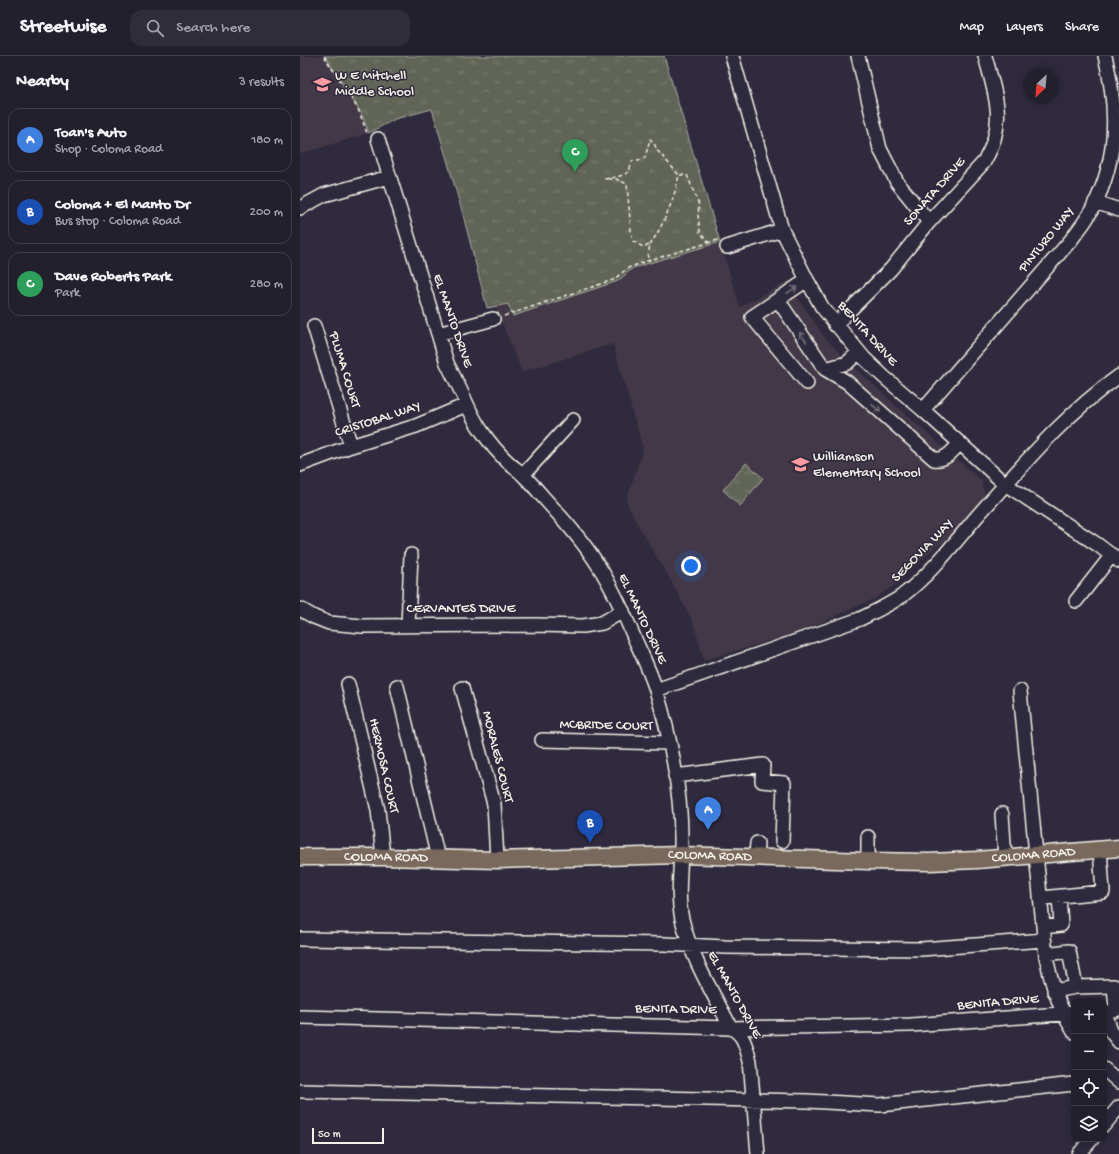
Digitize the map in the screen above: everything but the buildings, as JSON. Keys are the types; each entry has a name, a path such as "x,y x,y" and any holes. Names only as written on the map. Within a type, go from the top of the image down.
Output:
{"main road":[{"name":"COLOMA ROAD","path":"300,857 383,856 497,860 681,855 756,850 868,861 929,862 1005,858 1119,848"}],"street":[{"name":"BENITA DRIVE","path":"732,56 782,230 822,307 859,352 884,377 1005,484 1115,558"},
{"path":"858,56 880,149 896,182 929,222"},
{"name":"SONATA DRIVE","path":"836,325 891,269 929,222 984,162 991,150 998,124 998,111 996,97 985,56"},
{"name":"PINTURO WAY","path":"923,410 1071,240 1095,202 1110,162 1115,121 1112,87 1105,56"},
{"name":"EL MANTO DRIVE","path":"372,136 389,177 447,363 459,386 466,405 480,429 497,450 523,475 565,521 597,564 623,611 656,690 669,743 675,776 680,823 681,855 679,899 682,917 689,944 700,969 731,1028 739,1032 746,1046 750,1060 758,1154"},
{"path":"300,208 324,195 389,177"},
{"path":"1095,202 1119,210"},
{"path":"724,243 782,230"},
{"path":"807,280 752,317 807,383"},
{"path":"778,300 825,369 847,382 934,459 944,458 960,443"},
{"path":"438,334 493,319"},
{"name":"PLUMA COURT","path":"314,326 351,446"},
{"path":"825,369 847,364 859,352"},
{"path":"847,364 847,382"},
{"name":"SEGOVIA WAY","path":"656,690 847,624 878,610 902,596 927,574 1005,484 1060,425 1085,402 1119,376"},
{"name":"CRISTOBAL WAY","path":"300,465 351,446 416,426 466,405"},
{"path":"523,475 573,420"},
{"path":"408,625 411,555"},
{"path":"1076,601 1115,558"},
{"name":"CERVANTES DRIVE","path":"300,609 329,623 362,626 583,626 602,623 623,611"},
{"name":"HERMOSA COURT","path":"348,684 378,810 383,856"},
{"path":"397,686 438,858"},
{"name":"MORALES COURT","path":"462,688 494,804 497,860"},
{"path":"1020,690 1044,940 1049,975 1054,992 1069,1014"},
{"name":"MCBRIDE COURT","path":"542,740 669,743"},
{"path":"675,776 763,765 762,781 784,783 782,841"},
{"path":"1002,814 1005,858"},
{"path":"868,837 868,861"},
{"path":"1041,898 1103,892 1100,849"},
{"path":"1043,927 1061,925 1059,896"},
{"path":"300,939 689,944 725,947 921,949 1044,940"},
{"path":"1046,954 1069,951 1076,987"},
{"path":"1054,992 1076,987 1114,986 1111,1010 1111,1032 1119,1042"},
{"name":"BENITA DRIVE","path":"300,1017 731,1028 911,1025 1069,1014"},
{"path":"300,1091 807,1101 880,1105 1071,1084"},
{"path":"1107,1121 1119,1107"},
{"path":"1079,1154 1089,1142"}],"path":[{"path":"324,56 358,109 372,136"},
{"path":"650,245 643,247 633,241 627,184 616,179 605,179 620,176 629,172 632,160 638,161 645,158 650,139 654,143 657,150 679,175 687,175 699,205 698,215 700,232 709,243"},
{"path":"647,261 650,245 660,230 676,192 679,175"},
{"path":"493,319 613,280 628,268 647,261 709,243 724,243"}],"shaded area":[{"name":"W E Mitchell Middle School","path":"300,56 325,56 361,113 369,133 300,154"},
{"name":"Williamson Elementary School","path":"720,242 740,307 790,280 798,298 825,338 854,367 912,420 982,481 986,497 952,538 935,547 895,585 874,599 795,634 704,660 693,622 626,501 643,449 613,344 522,372 495,306 618,281 633,268"}],"green space":[{"path":"325,56 664,56 720,242 633,268 618,281 513,316 508,304 487,308 462,211 432,109 395,119 369,133 361,113"},
{"path":"746,463 763,478 740,506 723,490"}],"place":[{"name":"W E Mitchell Middle School","path":"322,84"},
{"name":"Dave Roberts Park","path":"575,172"},
{"name":"Williamson Elementary School","path":"800,465"},
{"name":"Toan's Auto","path":"708,830"},
{"name":"Coloma + El Manto Dr","path":"590,843"}]}
